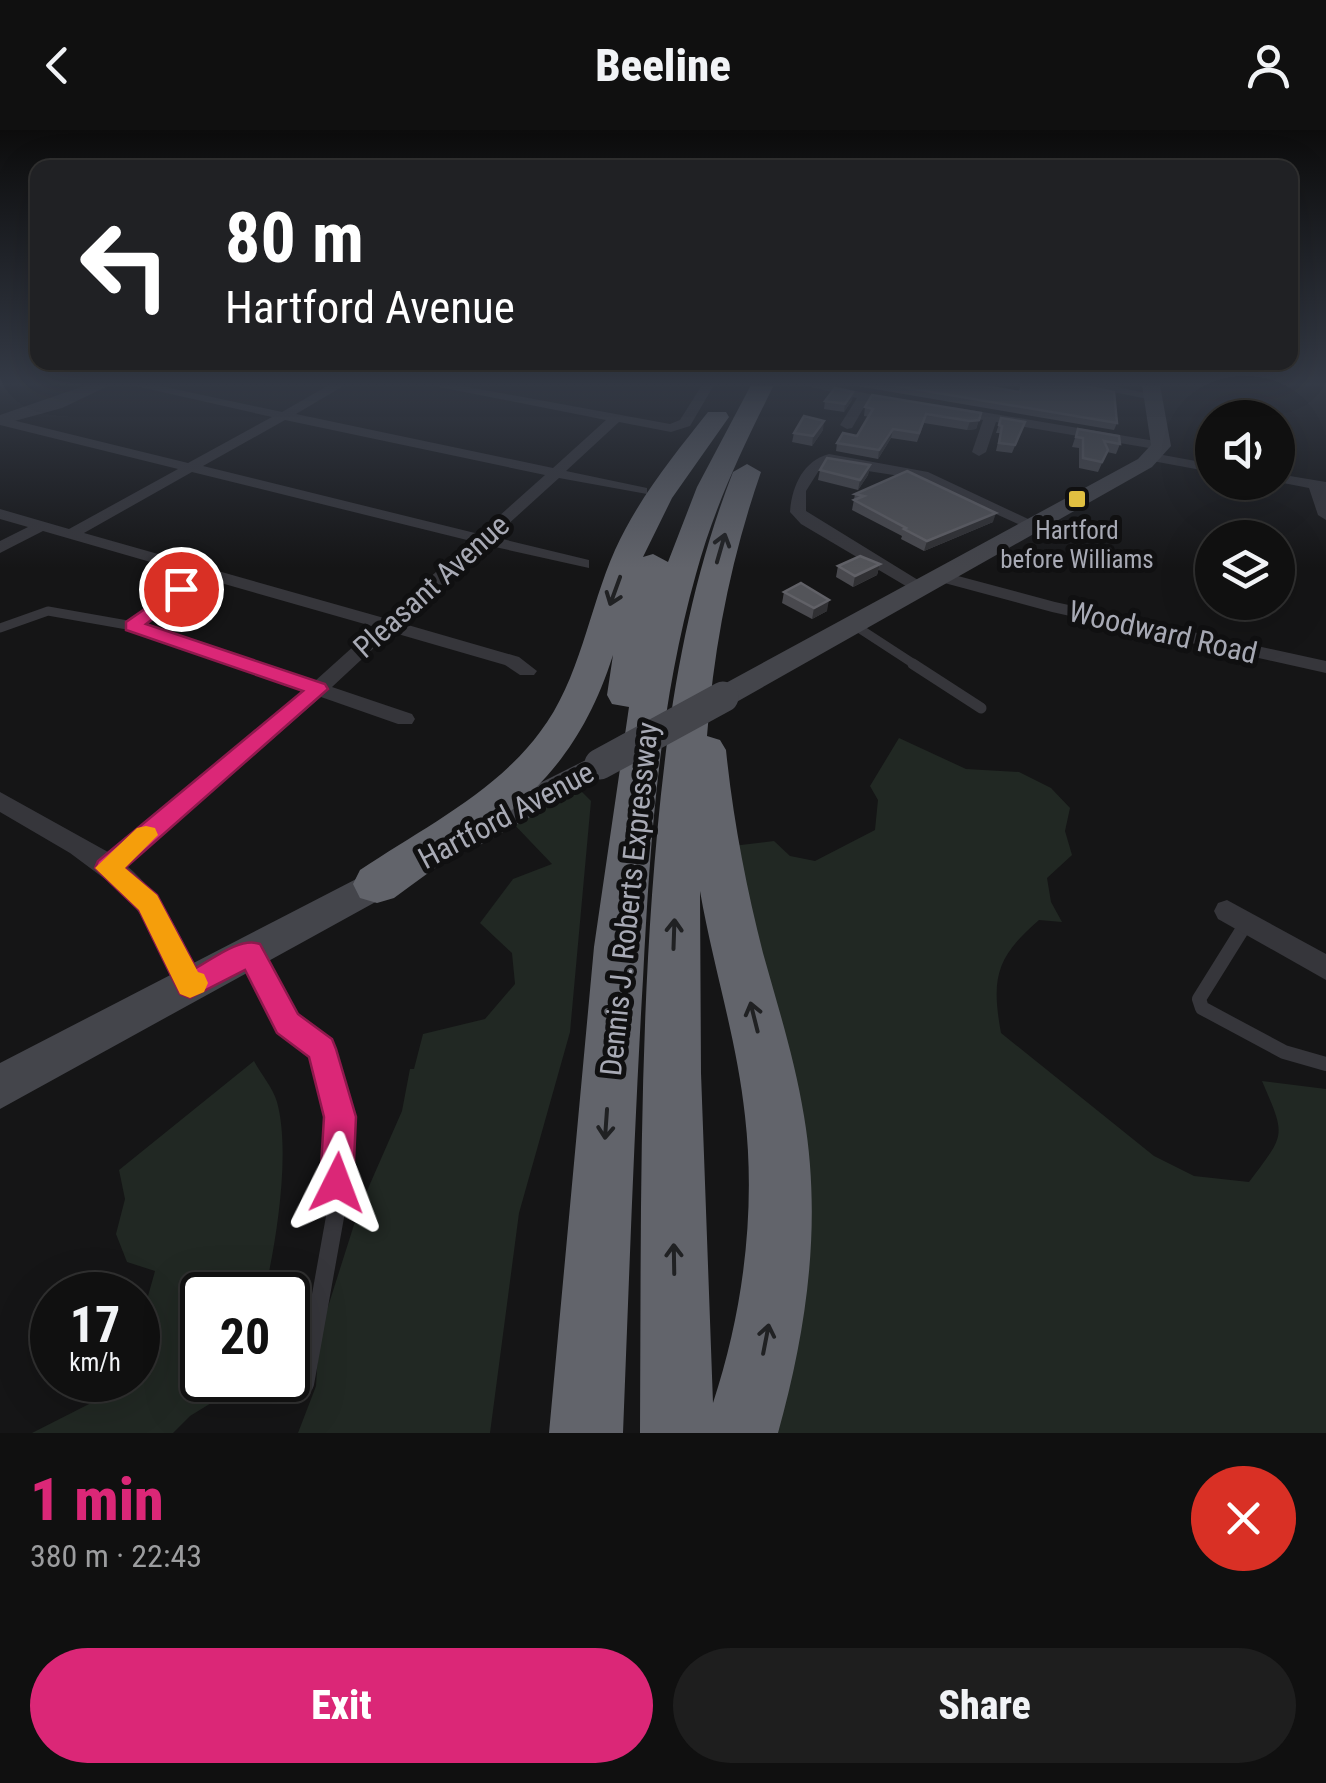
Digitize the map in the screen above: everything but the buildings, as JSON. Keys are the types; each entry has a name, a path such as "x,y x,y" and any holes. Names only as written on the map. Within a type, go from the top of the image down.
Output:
{"highway":[{"path":"377,884 512,784 556,741 570,716 639,530 689,446"},
{"path":"623,905 620,762 635,625 652,565 700,446"},
{"name":"Dennis J. Roberts Expressway","path":"586,1433 623,905 645,730 678,581 706,500 733,446"},
{"name":"Dennis J. Roberts Expressway","path":"677,1433 673,966 684,775 700,643 728,521 759,446"},
{"path":"700,643 714,830 769,1080 779,1160 779,1246 774,1294 741,1433"}],"main road":[{"path":"1156,446 1157,452"},
{"name":"Hartford Avenue","path":"0,1087 854,626 1035,526 1157,452"}],"street":[{"path":"100,446 584,564"},
{"path":"68,534 231,446"},
{"path":"426,446 642,491"},
{"name":"Pleasant Avenue","path":"107,868 318,689 585,446"},
{"path":"978,452 980,446"},
{"path":"1127,446 1195,463"},
{"name":"Woodward Road","path":"1035,526 923,476 852,461 818,461 799,491 798,512 808,521 932,582 1326,666"},
{"path":"1295,481 1321,485 1326,516"},
{"path":"0,514 512,661 528,671"},
{"path":"0,548 41,526"},
{"path":"132,626 204,574"},
{"path":"132,626 405,719"},
{"path":"0,801 107,868 148,902 190,985"},
{"path":"1237,916 1326,968"}],"lane":[{"path":"0,628 48,611 132,626"},
{"path":"854,626 981,708"},
{"path":"1237,916 1199,1000 1202,1008 1284,1052 1326,1064"},
{"path":"250,953 288,1024 321,1049 340,1117 335,1217 310,1356"}],"shaded area":[{"path":"899,738 966,769 1019,772 1051,788 1070,808 1065,831 1072,855 1047,878 1051,902 1062,922 1039,920 1005,958 997,983 1001,1033 1154,1156 1194,1176 1249,1182 1261,1166 1278,1134 1262,1081 1326,1089 1326,1433 755,1433 775,1368 724,847 774,841 790,856 815,861 875,830 878,800 870,786"},
{"path":"573,783 591,801 570,1032 519,1213 490,1433 298,1433 316,1386 319,1335 359,1209 402,1111 410,1069 414,1069 423,1034 485,1019 515,984 512,953 480,923 513,879 552,864 509,819"},
{"path":"254,1061 277,1102 283,1146 277,1225 268,1272 180,1272 180,1402 213,1402 173,1433 32,1433 93,1402 160,1402 160,1272 127,1262 116,1234 125,1199 119,1170"}],"slow traffic":[{"path":"146,835 107,868 148,902 190,985 194,983"}],"place":[{"name":"Hartford before Williams","path":"1077,499"}],"route":[{"path":"181,589 132,626 318,689 107,868 148,902 190,985 250,953 288,1024 321,1049 340,1117 337,1183"}]}
